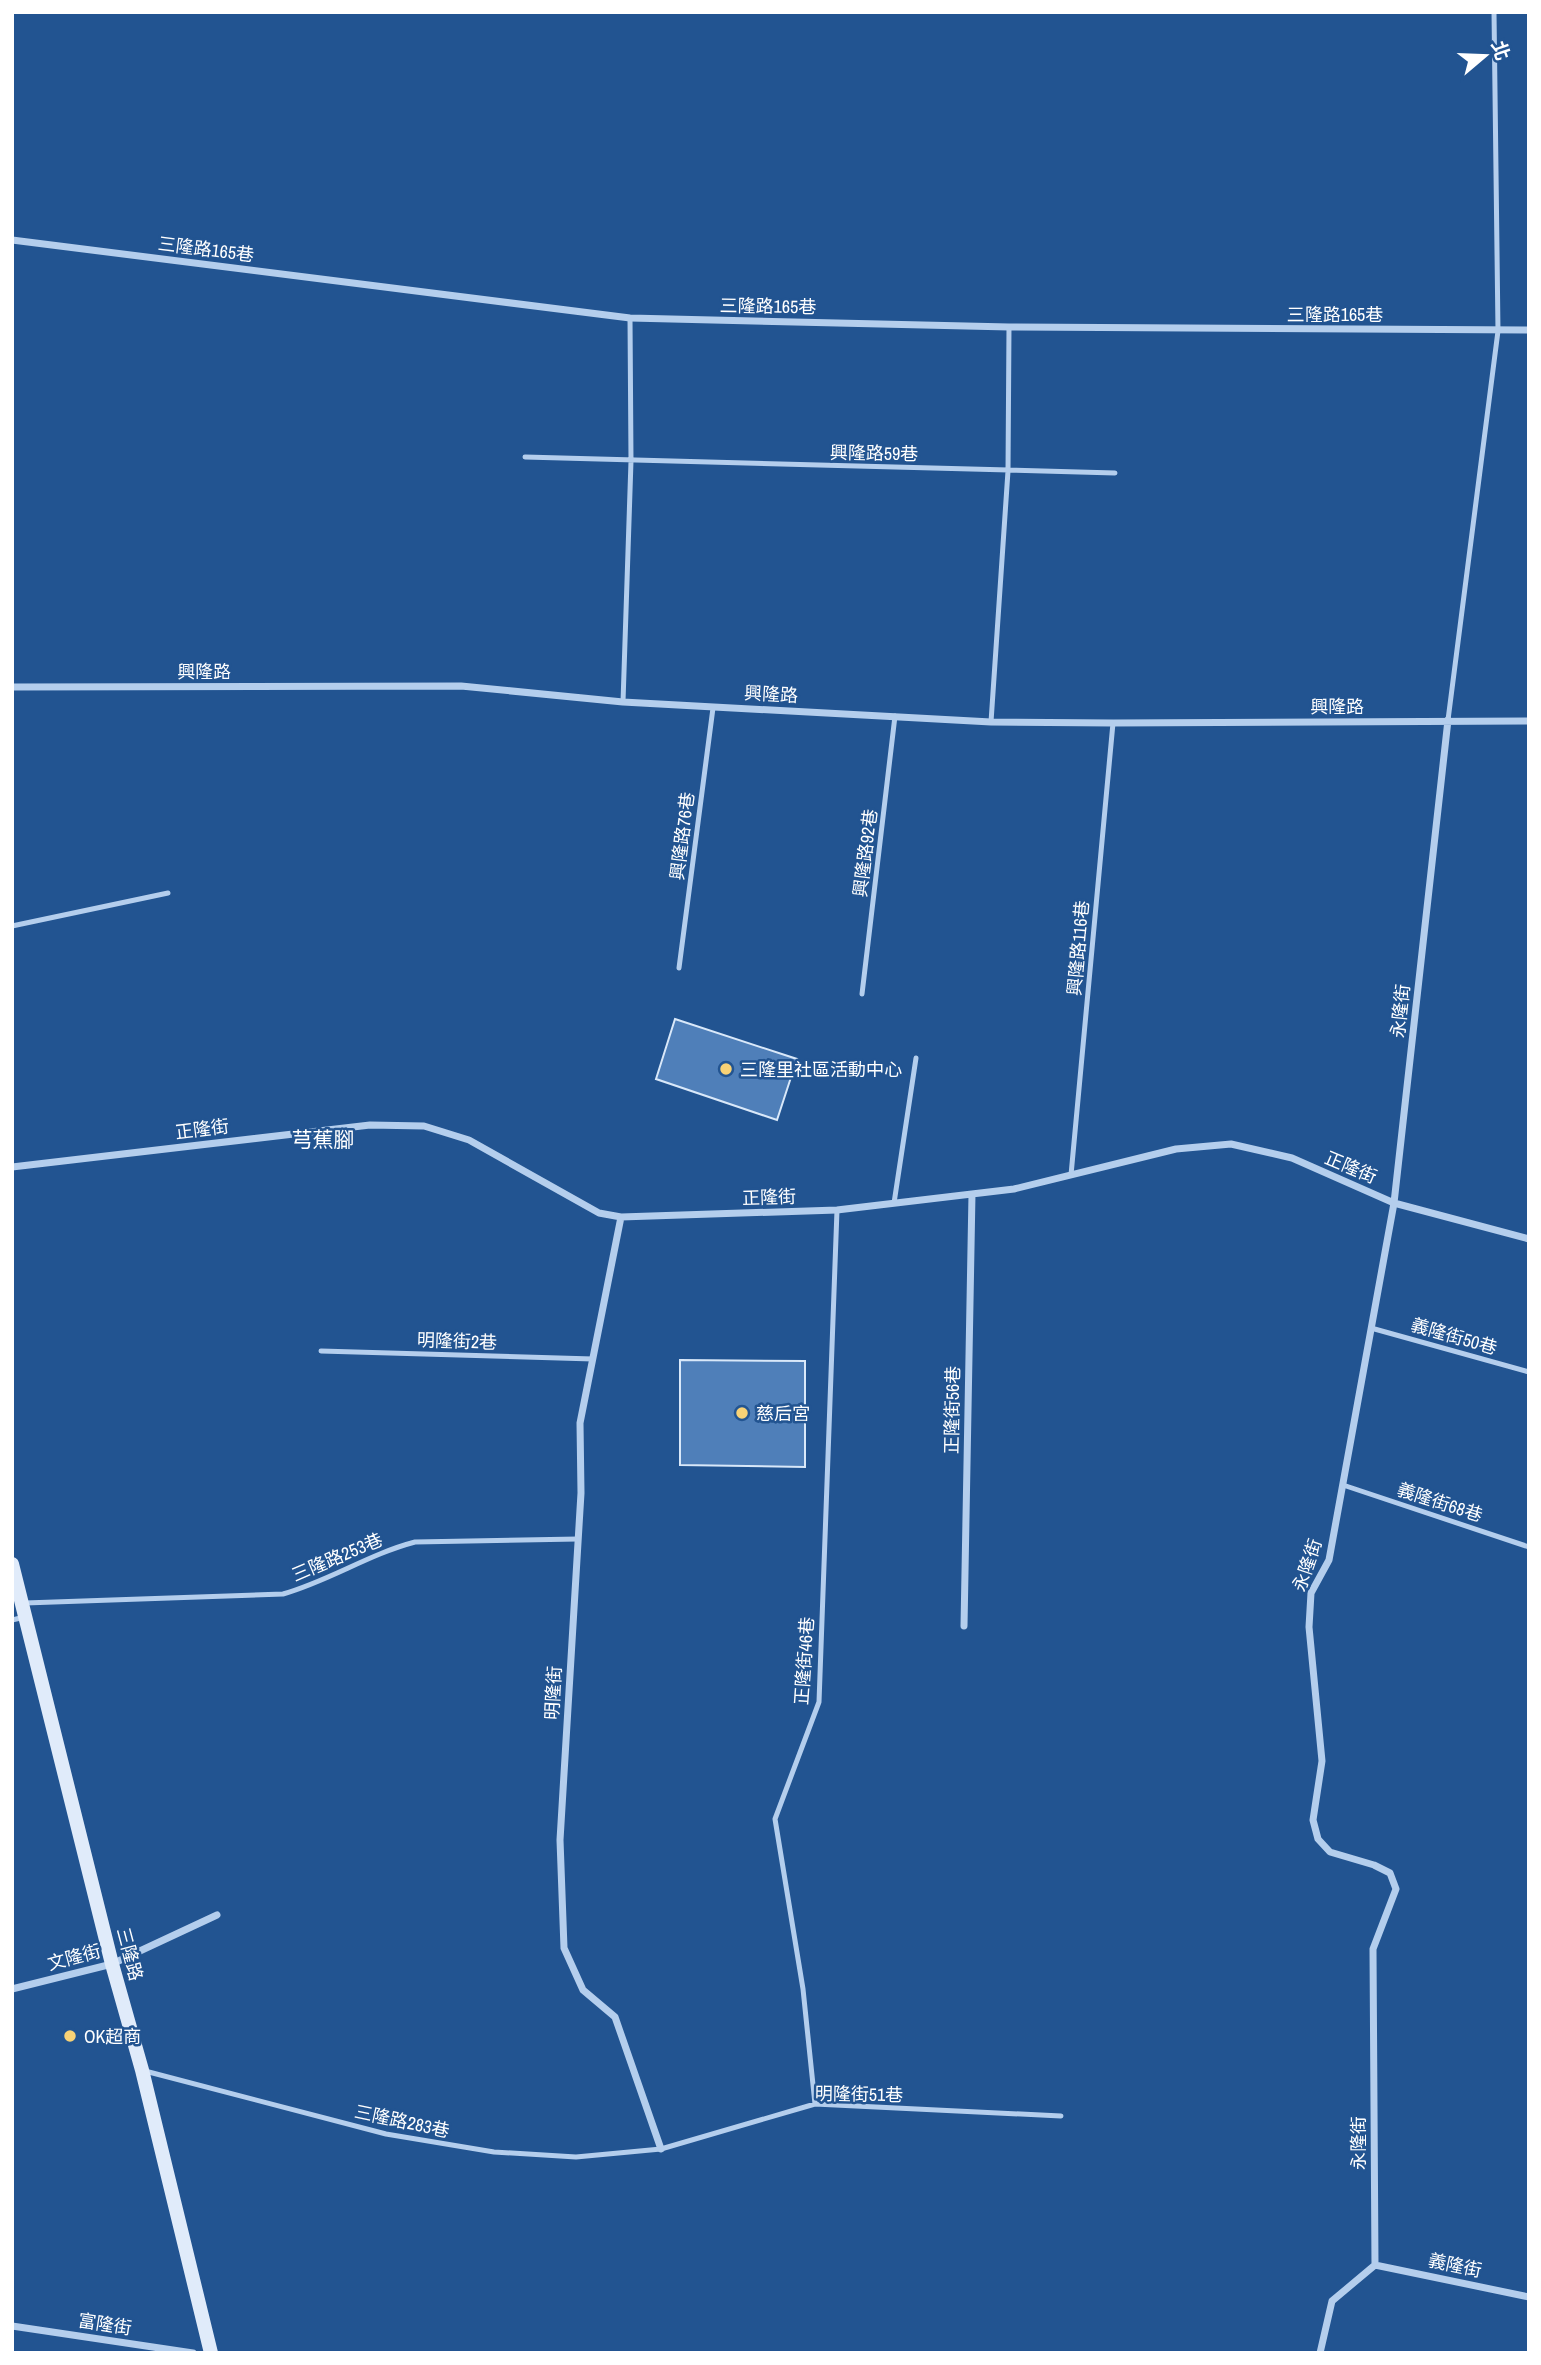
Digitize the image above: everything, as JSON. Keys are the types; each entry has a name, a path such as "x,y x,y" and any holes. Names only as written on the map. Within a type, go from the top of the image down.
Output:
{"street":[{"name":"三隆路165巷","path":"12,240 630,318 1009,327 1529,330"},
{"name":"興隆路","path":"12,687 461,686 623,702 991,722 1529,721"},
{"name":"永隆街","path":"1375,2265 1373,1949 1396,1889 1390,1873 1374,1865 1330,1852 1318,1839 1313,1820 1322,1761 1309,1627 1311,1593 1329,1560 1394,1203 1448,720"},
{"name":"正隆街","path":"12,1167 370,1125 424,1126 468,1140 599,1213 621,1217 837,1210 1014,1189 1176,1149 1231,1144 1292,1158 1394,1203 1529,1239"},
{"name":"正隆街56巷","path":"964,1626 972,1194"},
{"name":"明隆街","path":"621,1217 580,1423 578,1539 560,1840 564,1948 583,1990 615,2017 661,2149"},
{"name":"三隆路","path":"12,1564 20,1613 142,2070 211,2353"},
{"name":"文隆街","path":"12,1989 112,1964 217,1915"},
{"name":"義隆街","path":"1375,2265 1529,2297"},
{"path":"1320,2353 1332,2301 1375,2265"},
{"name":"富隆街","path":"12,2326 193,2353"}],"lane":[{"path":"1448,720 1498,331 1494,12"},
{"path":"623,702 631,461 630,318"},
{"path":"991,722 1008,471 1009,327"},
{"name":"興隆路59巷","path":"525,457 1115,473"},
{"name":"興隆路76巷","path":"679,968 713,708"},
{"name":"興隆路92巷","path":"862,994 895,716"},
{"name":"興隆路116巷","path":"1071,1175 1113,723"},
{"path":"12,926 168,893"},
{"path":"894,1203 916,1058"},
{"name":"正隆街46巷","path":"815,2104 803,1989 775,1819 819,1702 837,1210"},
{"name":"義隆街50巷","path":"1371,1328 1529,1372"},
{"name":"明隆街2巷","path":"321,1351 593,1359"},
{"name":"義隆街68巷","path":"1343,1485 1529,1547"},
{"name":"三隆路253巷","path":"20,1613 283,1594 312,1586 389,1549 415,1542 578,1539"},
{"name":"三隆路283巷","path":"142,2070 386,2134 495,2152 576,2157 661,2149"},
{"name":"明隆街51巷","path":"661,2149 815,2104 1061,2116"}],"building":[{"name":"三隆里社區活動中心","path":"675,1019 797,1059 777,1120 656,1079"},
{"name":"慈后宮","path":"680,1360 805,1361 805,1467 680,1465"}],"place":[{"name":"三隆里社區活動中心","path":"726,1069"},
{"name":"慈后宮","path":"742,1413"},
{"name":"OK超商","path":"70,2036"}],"district":[{"name":"芎蕉腳","path":"323,1139"}]}
